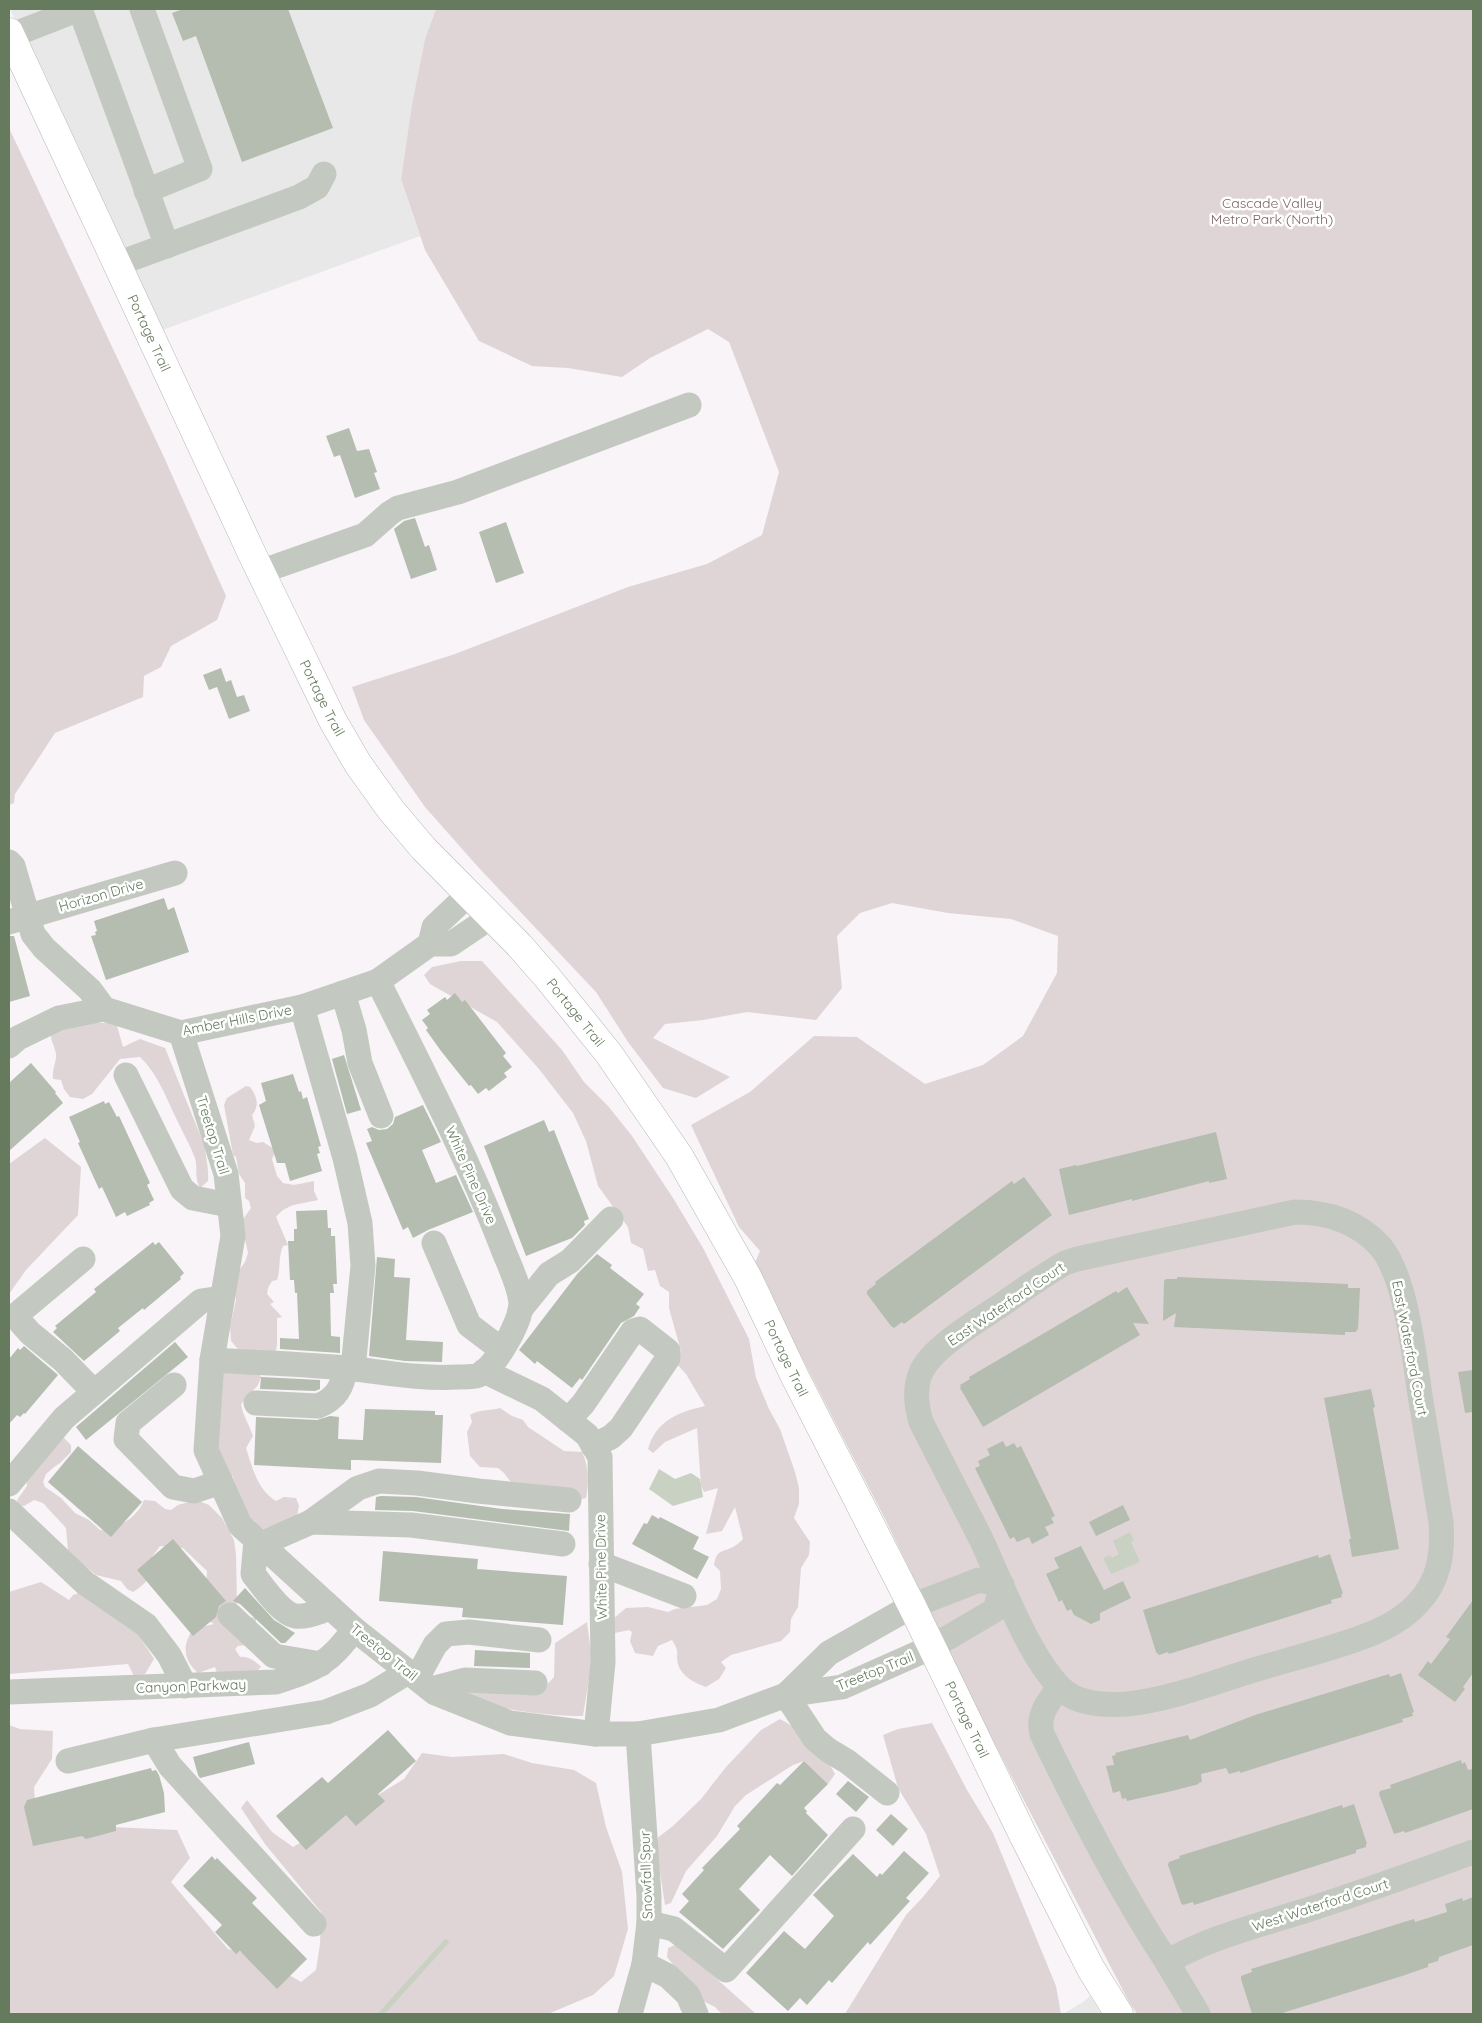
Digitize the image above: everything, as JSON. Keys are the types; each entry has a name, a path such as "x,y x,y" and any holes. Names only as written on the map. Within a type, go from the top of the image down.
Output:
{"main road":[{"name":"Portage Trail","path":"10,34 260,572 333,720 358,764 391,810 424,849 492,917 547,976 609,1054 679,1156 748,1278 795,1377 912,1606 1031,1850 1092,1969 1119,2014"}],"street":[{"path":"10,34 79,9 167,246"},
{"path":"142,9 200,169 146,191"},
{"path":"117,264 299,197 317,187 324,174"},
{"path":"260,572 365,535 398,508 458,492 690,405"},
{"path":"9,862 13,866 18,919 44,948 90,990 104,1009"},
{"name":"Horizon Drive","path":"18,919 175,873"},
{"path":"469,894 434,927 430,944 451,944 492,917"},
{"name":"Amber Hills Drive","path":"9,1046 18,1038 59,1018 104,1009 181,1033 302,1007 378,981 430,944"},
{"name":"White Pine Drive","path":"378,981 459,1145 485,1205 515,1282 521,1304 517,1324 502,1350 484,1371 542,1399 587,1436 600,1457 603,1662 596,1734"},
{"path":"343,993 354,1030 360,1062 381,1116"},
{"path":"256,1403 318,1406 336,1395 349,1369 363,1266 360,1223 345,1158 302,1007"},
{"name":"Treetop Trail","path":"181,1033 226,1174 233,1236 212,1360 206,1450 240,1525 354,1629 435,1693 510,1723 596,1734 638,1734 719,1720 786,1695 842,1687 932,1647"},
{"path":"126,1075 182,1189 193,1198 229,1205"},
{"name":"East Waterford Court","path":"1295,1212 1322,1213 1348,1222 1370,1237 1380,1247 1391,1262 1399,1280 1440,1522 1442,1544 1440,1563 1436,1577 1418,1604 1402,1617 1368,1635 1146,1701 1106,1704 1086,1702 1073,1697 1059,1688 1039,1660 1002,1585 982,1541 921,1422 917,1410 916,1397 920,1377 928,1361 935,1353 981,1318 1053,1270 1077,1259 1295,1212"},
{"path":"520,1310 549,1274 570,1262 611,1219"},
{"path":"434,1243 469,1325 502,1350"},
{"path":"83,1259 15,1316 30,1333 63,1360 94,1392"},
{"path":"9,1484 64,1418 201,1301 222,1298"},
{"path":"568,1420 583,1404 633,1331 640,1329 668,1351 668,1358 620,1428 611,1437 593,1446"},
{"path":"212,1360 449,1377 476,1376 484,1371"},
{"path":"174,1385 128,1423 126,1439 173,1487 194,1490 220,1482"},
{"path":"331,1608 308,1615 294,1616 275,1602 253,1574 259,1542 311,1522 358,1488 379,1481 417,1483 478,1492 569,1500"},
{"path":"9,1511 85,1582 146,1625 169,1655 185,1686"},
{"path":"311,1522 412,1525 563,1544"},
{"path":"601,1564 684,1596"},
{"path":"912,1606 979,1580 1002,1585 995,1610 932,1647"},
{"name":"Treetop Trail","path":"786,1695 829,1653 912,1606"},
{"path":"230,1615 274,1656 321,1664"},
{"name":"Canyon Parkway","path":"9,1692 276,1682 315,1669 341,1648 354,1629"},
{"path":"419,1680 435,1645 446,1634 469,1632 539,1640"},
{"path":"68,1761 154,1740 326,1712 370,1694 419,1680 535,1683"},
{"path":"1059,1688 1046,1706 1041,1717 1042,1734 1093,1838 1140,1921 1198,2014"},
{"path":"786,1695 815,1739 887,1793"},
{"name":"Snowfall Spur","path":"630,2014 644,1964 649,1923 649,1896 638,1734"},
{"path":"154,1740 170,1766 314,1924"},
{"path":"649,1923 674,1929 726,1970 854,1829"},
{"name":"West Waterford Court","path":"1167,1962 1184,1952 1215,1940 1366,1891 1473,1852"},
{"path":"644,1964 668,1976 688,1995 696,2014"}],"shaded area":[{"path":"10,9 436,9 425,39 412,104 401,179 420,236 157,332"},
{"path":"659,1469 675,1479 691,1473 700,1479 703,1497 673,1506 649,1489"},
{"path":"1130,1532 1134,1540 1131,1542 1140,1562 1111,1574 1103,1558 1110,1555 1112,1558 1119,1554 1113,1541"},
{"path":"1090,1996 1101,2014 1063,2014 1083,2002"}],"green space":[{"name":"Cascade Valley Metro Park (North)","path":"436,9 1473,9 1473,2014 1137,2014 989,1733 885,1519 754,1265 760,1251 739,1227 691,1125 750,1092 814,1036 857,1037 925,1084 983,1065 1023,1036 1057,973 1058,936 1011,919 948,913 892,903 860,913 837,936 842,988 816,1020 747,1012 703,1020 665,1024 653,1038 730,1077 696,1098 663,1088 628,1042 596,992 479,868 425,807 364,720 352,687 455,654 628,587 707,564 762,535 779,472 729,342 708,329 650,358 622,377 568,368 532,366 479,341 425,250 401,179 412,104 425,39"},
{"path":"9,128 163,455 226,596 217,620 171,646 161,667 144,676 143,697 55,733 15,794 14,803 9,805"},
{"path":"461,961 482,961 562,1050 584,1082 608,1106 632,1136 673,1198 703,1248 749,1339 756,1378 780,1429 795,1472 799,1488 799,1504 794,1518 810,1542 809,1555 801,1568 798,1607 791,1619 790,1632 781,1641 731,1655 721,1662 726,1668 719,1679 706,1687 693,1681 682,1672 672,1640 658,1646 653,1656 635,1653 630,1641 632,1632 629,1630 615,1633 613,1619 626,1608 648,1607 668,1612 675,1609 707,1605 717,1599 721,1589 720,1571 714,1565 717,1556 720,1552 734,1546 743,1539 735,1507 722,1531 706,1534 718,1488 704,1492 701,1486 697,1428 665,1442 653,1453 648,1449 656,1431 669,1419 686,1411 705,1406 686,1374 676,1363 681,1351 669,1308 669,1292 660,1286 655,1270 648,1271 643,1249 631,1243 628,1227 598,1186 586,1141 573,1113 539,1069 497,1022 430,984 424,975 432,967"},
{"path":"77,1023 110,1023 117,1026 123,1047 140,1039 165,1048 205,1147 208,1181 200,1188 197,1180 195,1158 190,1147 160,1085 140,1057 120,1059 92,1094 83,1099 70,1097 64,1089 61,1080 53,1079 56,1052 51,1033"},
{"path":"246,1086 250,1087 257,1101 252,1115 255,1126 249,1140 257,1143 263,1142 276,1150 272,1159 277,1176 283,1183 294,1185 314,1181 314,1191 318,1200 301,1203 285,1209 276,1217 288,1245 283,1246 277,1280 272,1281 267,1294 274,1302 270,1304 282,1317 277,1318 275,1356 238,1349 231,1341 230,1327 236,1300 233,1283 248,1253 241,1222 251,1208 249,1201 245,1198 245,1183 239,1174 236,1157 233,1155 224,1105 227,1098"},
{"path":"45,1138 81,1167 78,1215 26,1270 9,1294 9,1164"},
{"path":"257,1370 261,1377 258,1385 241,1404 253,1436 246,1448 256,1478 270,1497 276,1501 284,1497 296,1498 299,1506 297,1516 264,1529 257,1526 254,1520 246,1519 234,1487 233,1476 222,1474 213,1425 217,1379 224,1372"},
{"path":"500,1408 512,1416 523,1420 528,1427 564,1451 582,1452 588,1475 586,1498 577,1500 513,1485 498,1468 480,1467 470,1456 467,1432 472,1422 470,1415"},
{"path":"64,1438 71,1445 71,1452 46,1474 43,1482 45,1487 61,1498 75,1513 89,1520 100,1530 120,1525 127,1521 137,1512 144,1500 155,1501 165,1509 171,1510 178,1505 196,1500 209,1505 222,1518 234,1540 237,1605 244,1619 256,1618 256,1633 245,1645 238,1646 235,1649 240,1657 252,1659 261,1667 254,1674 218,1676 215,1667 198,1673 189,1663 186,1647 189,1635 193,1629 214,1624 204,1618 207,1571 183,1548 160,1546 152,1557 153,1568 149,1578 133,1592 127,1589 121,1581 96,1575 74,1557 68,1550 66,1528 43,1503 34,1500 24,1506 18,1505 17,1500 27,1486 26,1480 57,1441"},
{"path":"41,1582 69,1600 73,1595 79,1593 136,1631 154,1659 145,1674 134,1676 128,1664 9,1674 9,1592"},
{"path":"587,1622 592,1660 583,1716 556,1715 505,1708 489,1704 466,1692 543,1689 554,1677 555,1643"},
{"path":"780,1719 811,1743 835,1774 828,1784 804,1761 793,1765 746,1795 735,1806 717,1836 686,1871 671,1903 665,1905 655,1840 701,1799 726,1767 761,1730"},
{"path":"932,1723 967,1790 993,1833 1056,1986 1061,2014 845,2014 906,1915 940,1876 926,1834 898,1788 883,1735 898,1729"},
{"path":"9,1725 20,1729 53,1731 52,1759 34,1787 36,1816 112,1827 177,1830 190,1858 171,1882 228,1949 257,1956 301,1982 316,1970 320,1944 321,1912 265,1844 241,1808 247,1800 272,1832 293,1847 404,1779 422,1753 452,1757 504,1754 532,1763 574,1770 596,1783 606,1827 622,1872 628,1929 614,1976 593,1995 548,2014 9,2014"},
{"path":"675,1945 756,2014 722,2014 715,2007 703,2001 667,1957 668,1948"}],"building":[{"path":"183,9 288,9 333,128 242,162 196,36 183,41 172,13"},
{"path":"349,428 357,451 369,449 377,472 374,473 380,489 355,498 340,455 334,457 326,436"},
{"path":"415,518 425,547 429,545 437,570 411,579 394,529 404,521"},
{"path":"506,522 524,573 496,583 479,532"},
{"path":"221,668 226,682 231,680 237,697 244,695 250,711 229,719 217,687 209,690 203,675"},
{"path":"164,898 168,910 174,907 189,952 106,980 91,936 96,935 95,932 97,931 94,921"},
{"path":"9,936 14,936 30,996 9,1002"},
{"path":"455,993 462,1002 465,1000 506,1053 503,1056 512,1067 504,1073 507,1077 489,1091 486,1088 478,1094 471,1085 469,1086 426,1030 428,1028 422,1020 430,1014 427,1010 445,997 447,1000"},
{"path":"344,1055 361,1110 347,1114 332,1059"},
{"path":"31,1063 63,1103 9,1151 9,1083"},
{"path":"293,1074 303,1099 307,1097 321,1146 318,1147 320,1153 317,1154 322,1171 290,1181 285,1163 277,1163 259,1105 266,1101 261,1083"},
{"path":"104,1101 105,1104 109,1102 117,1117 119,1116 150,1183 147,1185 154,1200 149,1203 150,1205 127,1216 125,1212 116,1217 102,1187 99,1189 78,1143 80,1142 69,1117"},
{"path":"423,1105 441,1142 422,1150 436,1183 456,1175 473,1212 413,1238 408,1227 403,1230 366,1143 372,1141 367,1129 372,1127 379,1130 387,1129 393,1124 395,1117"},
{"path":"544,1120 549,1132 554,1130 589,1219 584,1221 585,1225 572,1238 526,1256 484,1146"},
{"path":"1216,1132 1227,1179 1209,1183 1209,1181 1069,1215 1059,1169"},
{"path":"1024,1177 1052,1215 904,1324 902,1322 894,1328 891,1326 867,1294 867,1291 876,1284 875,1282 1012,1181 1014,1184"},
{"path":"327,1210 328,1228 331,1228 331,1236 335,1236 337,1284 333,1284 334,1293 330,1293 331,1336 340,1337 340,1353 280,1349 280,1338 299,1339 297,1293 295,1293 294,1280 290,1280 288,1241 294,1241 294,1229 297,1229 296,1211"},
{"path":"153,1242 155,1245 159,1242 184,1273 180,1277 181,1279 144,1310 143,1308 118,1328 120,1331 84,1361 53,1332 57,1328 55,1326 96,1292 94,1289"},
{"path":"597,1254 612,1265 610,1268 644,1294 636,1304 640,1307 634,1316 621,1323 582,1380 580,1378 572,1388 537,1361 535,1364 519,1350 578,1273"},
{"path":"377,1257 395,1259 394,1277 410,1278 406,1340 443,1342 442,1362 405,1361 369,1356"},
{"path":"1177,1277 1348,1284 1348,1288 1360,1288 1358,1330 1356,1332 1345,1332 1345,1335 1174,1327 1176,1313 1163,1321 1164,1281 1166,1279 1177,1279"},
{"path":"1127,1287 1149,1324 1133,1323 1140,1335 983,1427 960,1385 970,1379 969,1377 1116,1291 1118,1293"},
{"path":"175,1342 188,1357 86,1440 76,1427"},
{"path":"24,1346 58,1375 25,1414 20,1417 17,1415 9,1424 9,1359 18,1348 20,1350"},
{"path":"1473,1370 1473,1412 1465,1413 1458,1372"},
{"path":"261,1377 320,1380 320,1389 315,1391 260,1389"},
{"path":"1371,1389 1399,1549 1352,1557 1349,1539 1351,1539 1324,1398"},
{"path":"365,1409 435,1411 435,1415 443,1415 441,1463 351,1460 351,1470 254,1465 256,1417 317,1420 330,1416 339,1417 338,1439 363,1440"},
{"path":"1003,1441 1006,1447 1014,1443 1017,1448 1021,1446 1055,1516 1051,1518 1054,1523 1045,1527 1049,1535 1032,1544 1029,1537 1017,1542 1014,1537 1010,1539 975,1468 980,1466 978,1461 990,1455 987,1449"},
{"path":"78,1446 142,1502 111,1537 48,1482"},
{"path":"376,1497 416,1497 502,1509 570,1514 569,1531 413,1511 375,1510"},
{"path":"1123,1505 1130,1520 1096,1536 1089,1522"},
{"path":"652,1515 659,1519 660,1517 699,1537 693,1549 709,1557 697,1579 632,1544 644,1523 647,1524"},
{"path":"173,1539 226,1601 219,1606 216,1617 193,1636 137,1570"},
{"path":"1081,1546 1104,1590 1123,1581 1131,1598 1100,1613 1100,1620 1091,1624 1074,1615 1071,1609 1067,1611 1062,1600 1059,1602 1046,1574 1059,1568 1054,1558"},
{"path":"383,1551 478,1559 477,1569 567,1576 563,1625 462,1617 463,1608 379,1601"},
{"path":"1330,1554 1343,1594 1341,1594 1342,1597 1331,1600 1332,1603 1169,1654 1168,1652 1159,1655 1156,1652 1143,1610 1318,1555 1319,1558"},
{"path":"245,1588 274,1620 295,1633 285,1643 281,1643 240,1604 233,1601"},
{"path":"1473,1600 1473,1673 1463,1687 1465,1689 1455,1702 1418,1675 1428,1661 1431,1664 1450,1639 1446,1637"},
{"path":"475,1650 530,1653 530,1668 474,1666"},
{"path":"1401,1673 1414,1712 1412,1713 1413,1716 1402,1719 1403,1722 1240,1773 1240,1771 1229,1774 1226,1768 1201,1774 1202,1782 1199,1784 1172,1791 1127,1801 1126,1798 1122,1799 1120,1791 1113,1793 1106,1766 1114,1765 1112,1756 1116,1755 1115,1753 1188,1735 1190,1740 1255,1715 1389,1674 1390,1677"},
{"path":"388,1730 416,1761 378,1794 385,1801 356,1826 346,1815 306,1850 276,1816 322,1777 328,1783"},
{"path":"249,1742 255,1764 200,1778 193,1757"},
{"path":"1461,1760 1462,1764 1465,1762 1468,1770 1473,1769 1473,1809 1405,1833 1404,1831 1394,1834 1379,1794 1380,1791 1391,1788 1390,1785"},
{"path":"804,1761 828,1784 804,1808 807,1811 806,1813 828,1835 792,1876 770,1855 739,1889 760,1910 723,1949 679,1912 689,1901 682,1894 704,1870 702,1868 740,1829 737,1826 777,1783 780,1785"},
{"path":"151,1768 152,1771 156,1770 159,1775 164,1793 165,1812 116,1825 116,1831 86,1839 82,1836 33,1846 24,1807 27,1800"},
{"path":"848,1781 869,1797 856,1812 836,1794"},
{"path":"1354,1804 1367,1844 1366,1847 1356,1850 1356,1853 1194,1905 1193,1902 1183,1905 1181,1903 1168,1865 1169,1862 1180,1858 1179,1856 1342,1805 1343,1808"},
{"path":"891,1814 908,1829 893,1846 876,1830"},
{"path":"904,1851 929,1873 906,1898 910,1901 870,1945 868,1942 832,1983 829,1980 807,2005 800,1998 788,2011 746,1973 784,1931 805,1949 834,1916 813,1895 853,1854 877,1877 880,1873 882,1875"},
{"path":"212,1856 215,1860 217,1858 257,1898 252,1903 307,1959 277,1989 240,1951 236,1954 215,1932 222,1925 183,1886"},
{"path":"1473,1897 1473,1945 1439,1957 1438,1961 1428,1964 1428,1967 1402,1976 1279,2014 1252,2014 1241,1979 1241,1976 1252,1972 1251,1969 1414,1919 1415,1922 1447,1912 1445,1904 1462,1898 1463,1901"}],"waterway":[{"path":"381,2014 446,1942"}]}
